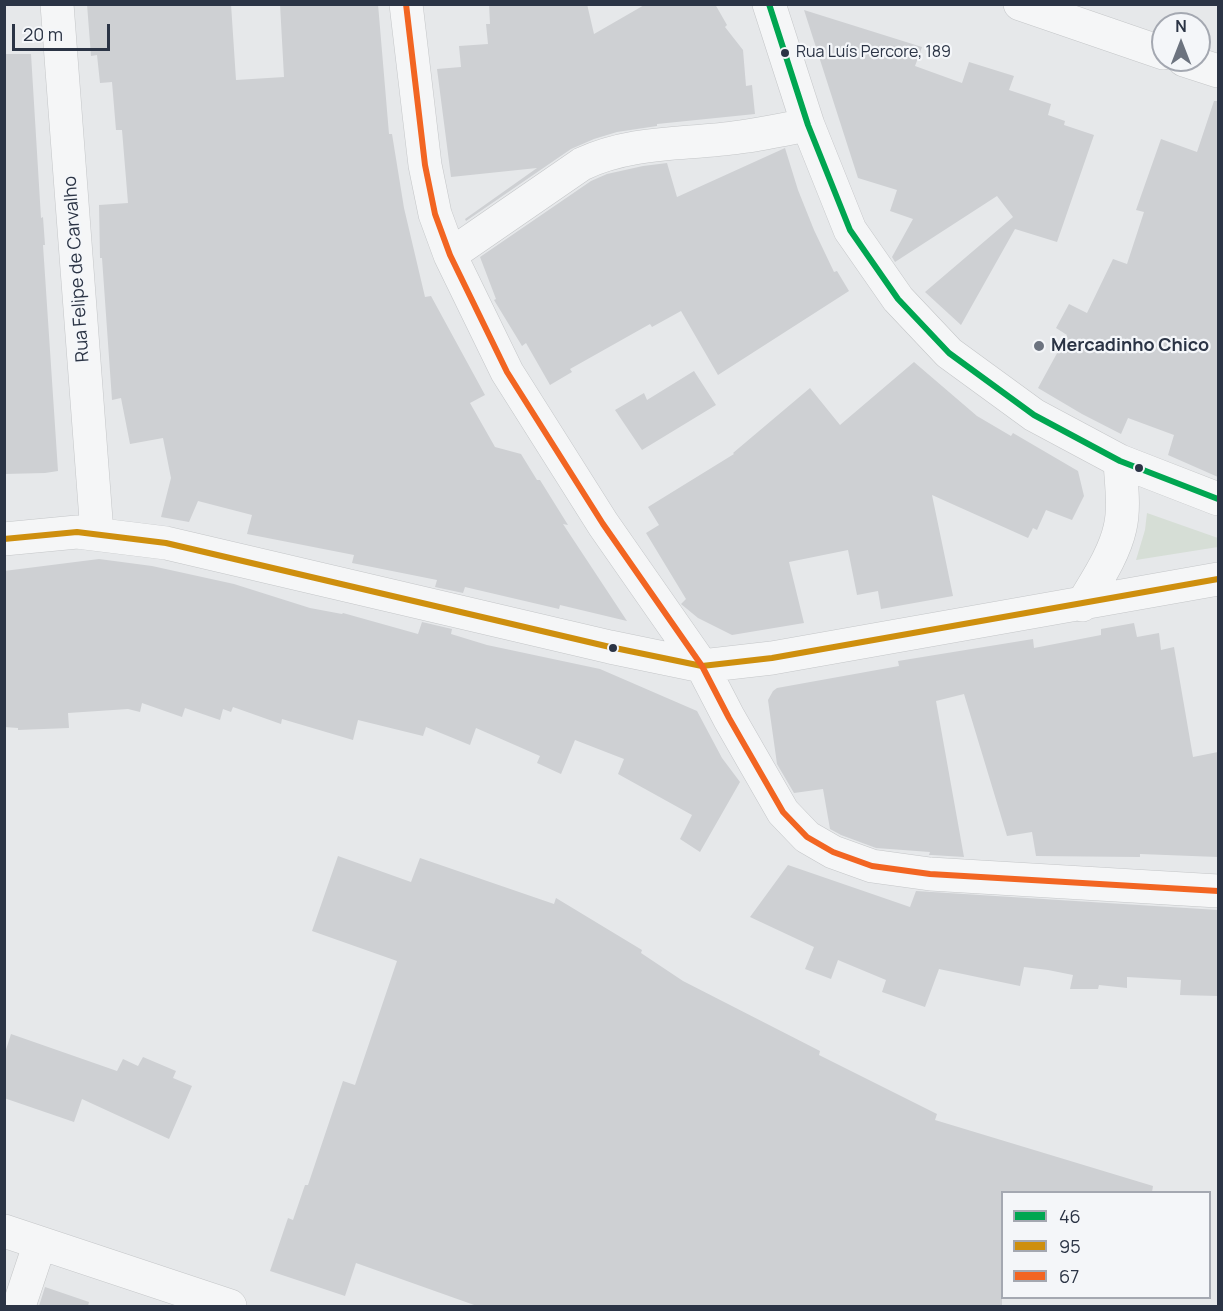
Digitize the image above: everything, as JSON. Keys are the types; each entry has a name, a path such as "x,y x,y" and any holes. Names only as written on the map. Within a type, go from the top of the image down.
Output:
{"street":[{"name":"Rua Felipe de Carvalho","path":"57,4 97,533"},
{"path":"406,4 425,165 435,214 450,255 507,372 603,524 702,666 783,812 807,837 833,852 872,866 930,874 1218,891"},
{"path":"769,4 808,125 850,230 898,299 949,353 1034,415 1120,461 1218,499"},
{"path":"1020,4 1151,49"},
{"path":"450,255 582,164 604,153 630,147 740,137 808,125"},
{"path":"1082,605 1106,565 1120,528 1122,503 1120,461"},
{"path":"4,538 97,533 166,543 702,666 772,658 1082,605 1218,579"},
{"path":"4,1230 230,1306"},
{"path":"19,1306 40,1243"}],"shaded area":[{"path":"1147,513 1218,538 1218,547 1136,560 1145,530"}],"building":[{"path":"87,4 231,4 236,80 284,77 280,4 378,4 389,134 392,134 404,208 425,297 431,296 485,395 470,403 495,447 521,454 537,480 540,480 568,525 563,524 627,621 560,605 559,609 465,587 463,593 435,587 437,580 352,563 354,555 247,534 252,515 198,501 189,522 161,517 171,478 163,438 130,444 121,398 112,400 102,258 100,258 99,205 128,203 122,130 116,130 112,82 100,83 97,55 91,56"},
{"path":"489,4 587,4 594,34 646,4 715,4 727,25 725,27 743,50 746,86 752,85 755,114 657,124 657,126 617,132 594,139 571,149 466,221 465,219 537,168 451,177 437,69 461,67 459,46 488,44 486,24 490,24"},
{"path":"804,10 922,47 915,66 962,83 969,62 1014,76 1009,90 1051,104 1048,115 1065,121 1064,125 1094,135 1057,242 1015,229 961,325 925,292 1013,217 997,196 895,262 892,257 913,219 890,211 897,190 858,178"},
{"path":"6,54 31,54 58,471 45,473 4,474"},
{"path":"1214,101 1218,101 1218,477 1168,455 1174,435 1128,418 1121,434 1038,388 1067,335 1056,328 1069,304 1087,313 1113,259 1127,264 1144,212 1136,210 1161,139 1197,152"},
{"path":"785,148 814,230 834,272 837,271 849,291 718,375 681,311 652,327 650,324 570,369 572,372 550,385 526,343 522,346 494,300 496,299 480,257 591,181 607,174 667,163 677,197"},
{"path":"914,362 977,416 1011,436 1013,433 1078,471 1084,496 1072,520 1046,510 1037,530 1033,528 1028,538 932,495 953,596 881,609 878,591 857,595 848,550 789,562 804,623 732,635 698,618 681,604 686,599 646,533 659,525 648,507 734,454 810,388 840,425"},
{"path":"694,371 716,405 642,450 615,410 644,393 647,400"},
{"path":"99,559 152,566 234,584 310,608 343,613 418,634 422,622 452,629 451,634 487,645 600,669 697,711 722,758 740,782 700,852 680,839 692,815 618,774 624,759 575,740 561,774 537,763 540,756 476,728 470,745 426,727 423,736 358,720 353,740 282,719 281,724 233,707 231,712 223,709 220,720 185,708 182,717 142,703 140,712 128,709 68,713 69,728 18,730 18,728 4,727 4,571"},
{"path":"1134,623 1137,637 1159,633 1161,650 1174,647 1193,757 1218,752 1218,857 1140,854 1140,857 1036,856 1032,832 1007,836 964,694 936,701 964,857 876,848 841,835 830,829 823,789 794,793 777,764 768,700 777,688 899,666 898,661 1033,639 1034,648 1101,635 1101,629"},
{"path":"338,856 411,882 420,858 554,904 556,898 642,950 641,953 683,981 820,1051 819,1055 937,1114 935,1120 1153,1186 1152,1191 1001,1191 1002,1306 477,1306 356,1263 345,1296 270,1271 288,1218 293,1220 305,1185 308,1185 343,1081 355,1085 397,961 312,931"},
{"path":"788,865 910,907 916,891 1218,910 1218,996 1180,995 1181,980 1127,977 1127,988 1099,985 1098,989 1070,989 1073,975 1048,970 1024,967 1020,986 939,969 925,1007 882,992 886,980 838,960 831,979 805,969 814,947 750,917"},
{"path":"11,1034 117,1071 123,1059 138,1066 143,1057 176,1071 173,1078 192,1086 169,1139 82,1099 74,1122 4,1098 4,1056"},
{"path":"45,1287 89,1302 88,1306 39,1306"}],"transit line":[{"name":"67","path":"406,4 425,165 435,214 450,255 507,372 603,524 702,666 783,812 807,837 833,852 872,866 930,874 1218,891"},
{"name":"46","path":"769,4 808,125 850,230 898,299 949,353 1034,415 1120,461 1218,499"},
{"name":"95","path":"4,539 77,532 166,543 610,647 702,666 772,658 1218,579"}],"place":[{"name":"Rua Luís Percore, 189","path":"785,53"},
{"name":"Mercadinho Chico","path":"1039,346"}]}
